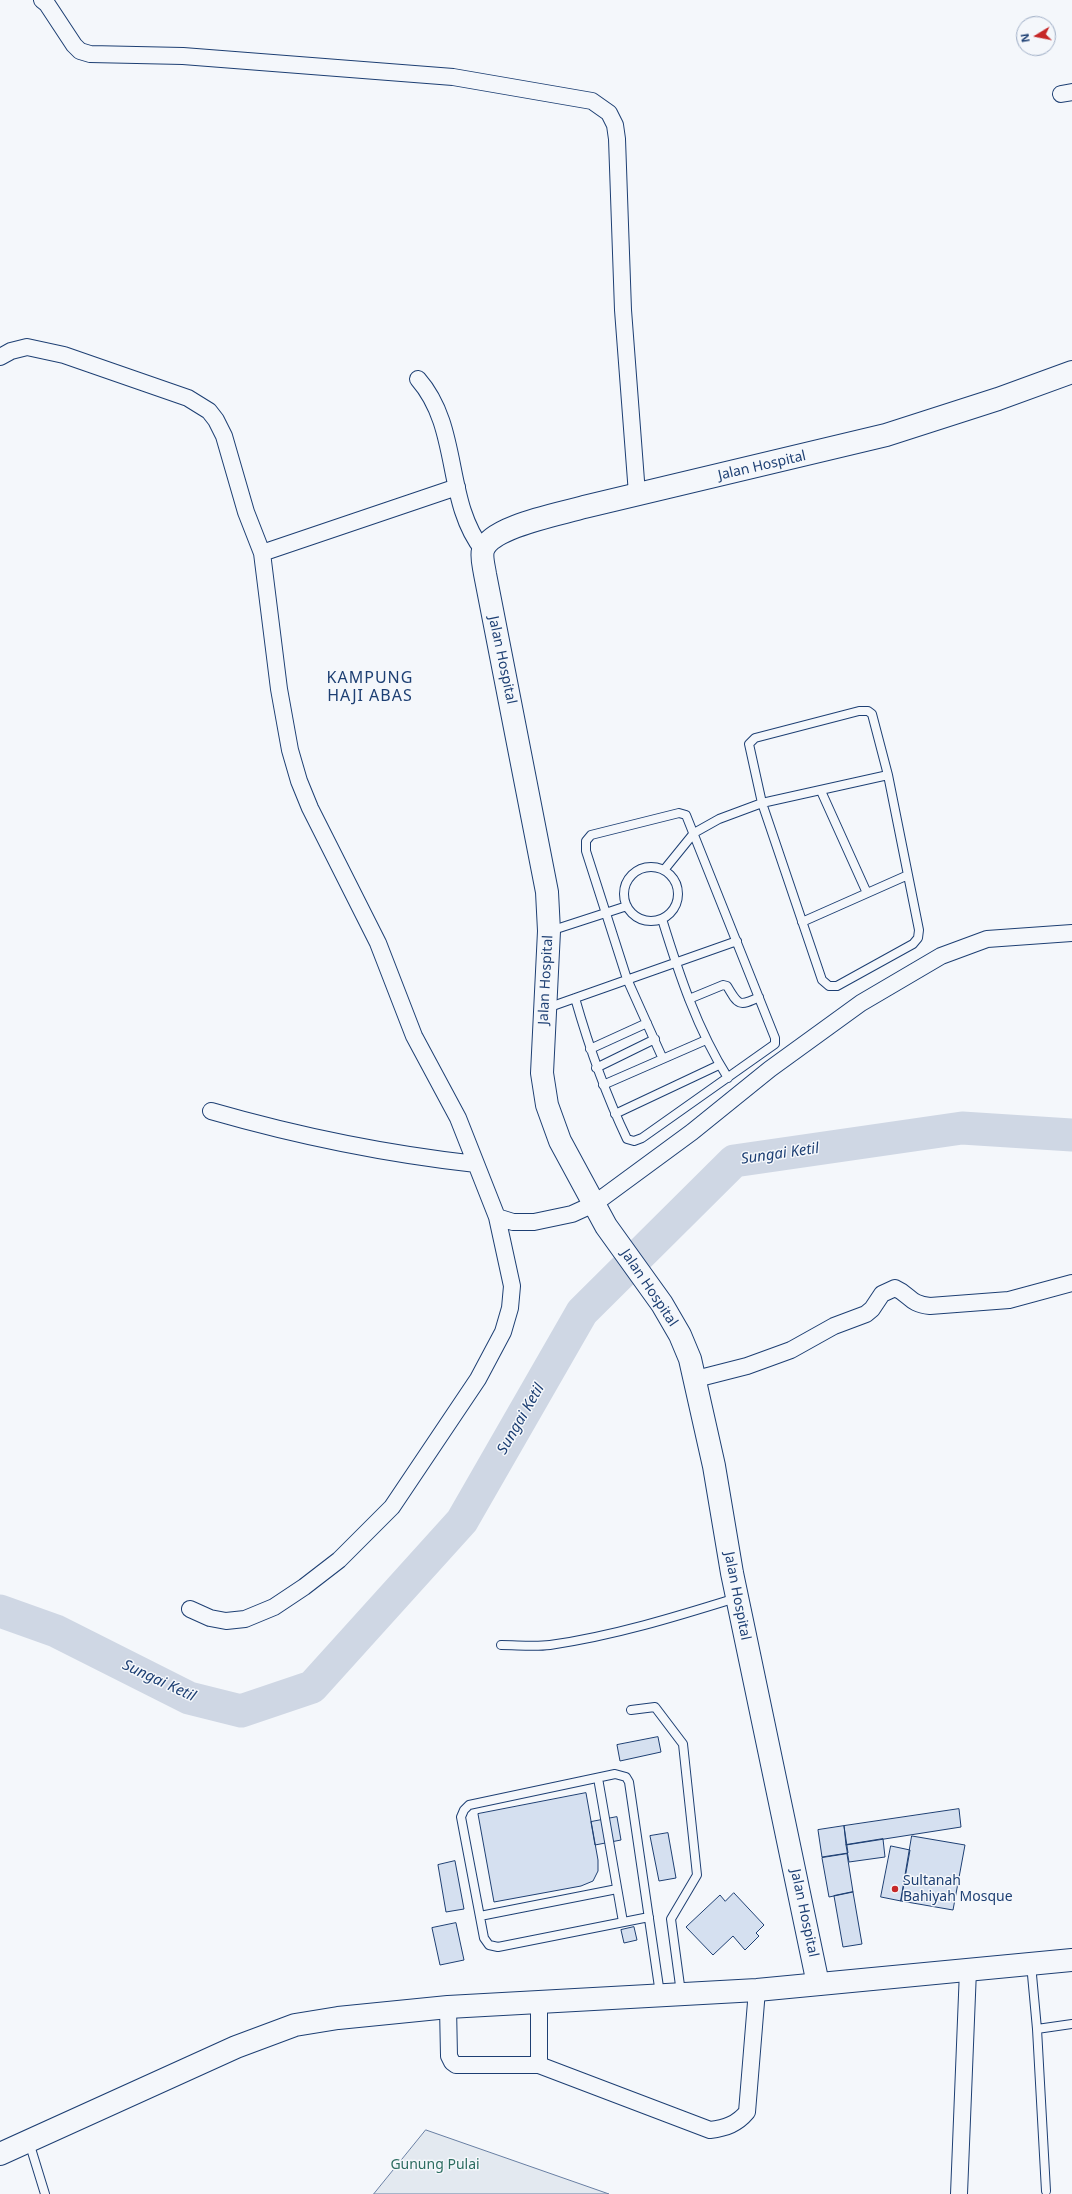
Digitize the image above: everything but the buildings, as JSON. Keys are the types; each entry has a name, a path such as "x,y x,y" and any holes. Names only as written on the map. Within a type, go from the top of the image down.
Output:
{"main road":[{"name":"Jalan Hospital","path":"818,1984 737,1597 714,1466 696,1380 685,1347 662,1304 606,1226 560,1141 547,1105 542,1072 549,931 547,892 485,574 483,550 489,539 509,529 584,507 886,435 998,399 1072,372"},
{"path":"0,2154 236,2047 296,2026 338,2018 448,2007 757,1990 1072,1960"}],"street":[{"path":"42,0 47,4 74,45 80,51 90,54 190,56 453,76 592,101 602,107 609,114 615,125 617,139 623,310 637,494"},
{"path":"0,357 19,349 39,349 64,355 188,398 201,405 216,420 224,436 246,512 262,553 279,689 290,750 299,781 310,808 378,943 414,1036 458,1118 497,1217 512,1286 510,1308 503,1332 478,1379 392,1507 339,1560 304,1587 274,1607 245,1619 226,1621 210,1618 190,1609"},
{"path":"418,379 429,391 442,420 457,487 469,529 483,550"},
{"path":"262,553 457,487"},
{"path":"497,1217 513,1222 534,1222 572,1214 594,1204 692,1132 770,1069 861,1003 942,956 987,939 1072,933"},
{"path":"210,1111 331,1142 413,1157 476,1164"},
{"path":"696,1380 747,1366 791,1350 834,1326 866,1314 872,1309 882,1294 895,1288 917,1305 930,1306 1009,1300 1072,1284"},
{"path":"959,2194 968,1970"},
{"path":"448,2007 449,2056 452,2062 456,2065 539,2065 710,2130 725,2128 740,2121 747,2112 757,1990"},
{"path":"539,2002 539,2065"}],"lane":[{"path":"859,711 868,711 872,714 888,775 919,930 918,938 913,944 837,986 829,986 822,980 762,803 749,749 750,741 859,711"},
{"path":"664,870 694,833 719,819 762,803 822,791 888,775"},
{"path":"822,791 867,893"},
{"path":"575,998 596,1068 603,1085 627,1139 634,1141 642,1138 775,1044 775,1038 689,819 686,815 679,813 591,835 586,842 586,851 604,912 628,979 662,1057"},
{"path":"653,866 664,870 673,877 678,889 678,901 672,912 662,919 652,921 642,920 633,914 627,906 624,895 626,884 632,874 642,868 653,866"},
{"path":"802,922 908,875"},
{"path":"549,931 604,912 627,906"},
{"path":"662,919 689,999 706,1040 728,1078"},
{"path":"545,1009 737,941"},
{"path":"689,999 723,985 727,986 736,1001 740,1004 745,1004 759,997"},
{"path":"590,1048 647,1023"},
{"path":"596,1068 655,1039"},
{"path":"603,1085 662,1057 706,1040"},
{"path":"615,1114 720,1065"},
{"path":"501,1645 548,1645 602,1635 657,1622 737,1597"},
{"path":"631,1710 655,1707 683,1744 697,1875 671,1919 671,1995"},
{"path":"649,1917 498,1947 489,1945 484,1938 461,1817 464,1810 469,1804 598,1778 622,1775 629,1782 649,1917 671,1995"},
{"path":"598,1778 623,1922"},
{"path":"480,1916 617,1889"},
{"path":"1031,1964 1037,2029 1046,2191"},
{"path":"1037,2029 1072,2024"},
{"path":"28,2141 45,2194"}],"green space":[{"name":"Gunung Pulai","path":"426,2130 609,2194 374,2194"}],"waterway":[{"name":"Sungai Ketil","path":"0,1611 56,1631 189,1698 241,1711 312,1687 462,1521 582,1312 734,1161 962,1128 1072,1135"}],"place":[{"name":"Sultanah Bahiyah Mosque","path":"895,1889"}],"district":[{"name":"KAMPUNG HAJI ABAS","path":"370,687"}]}
